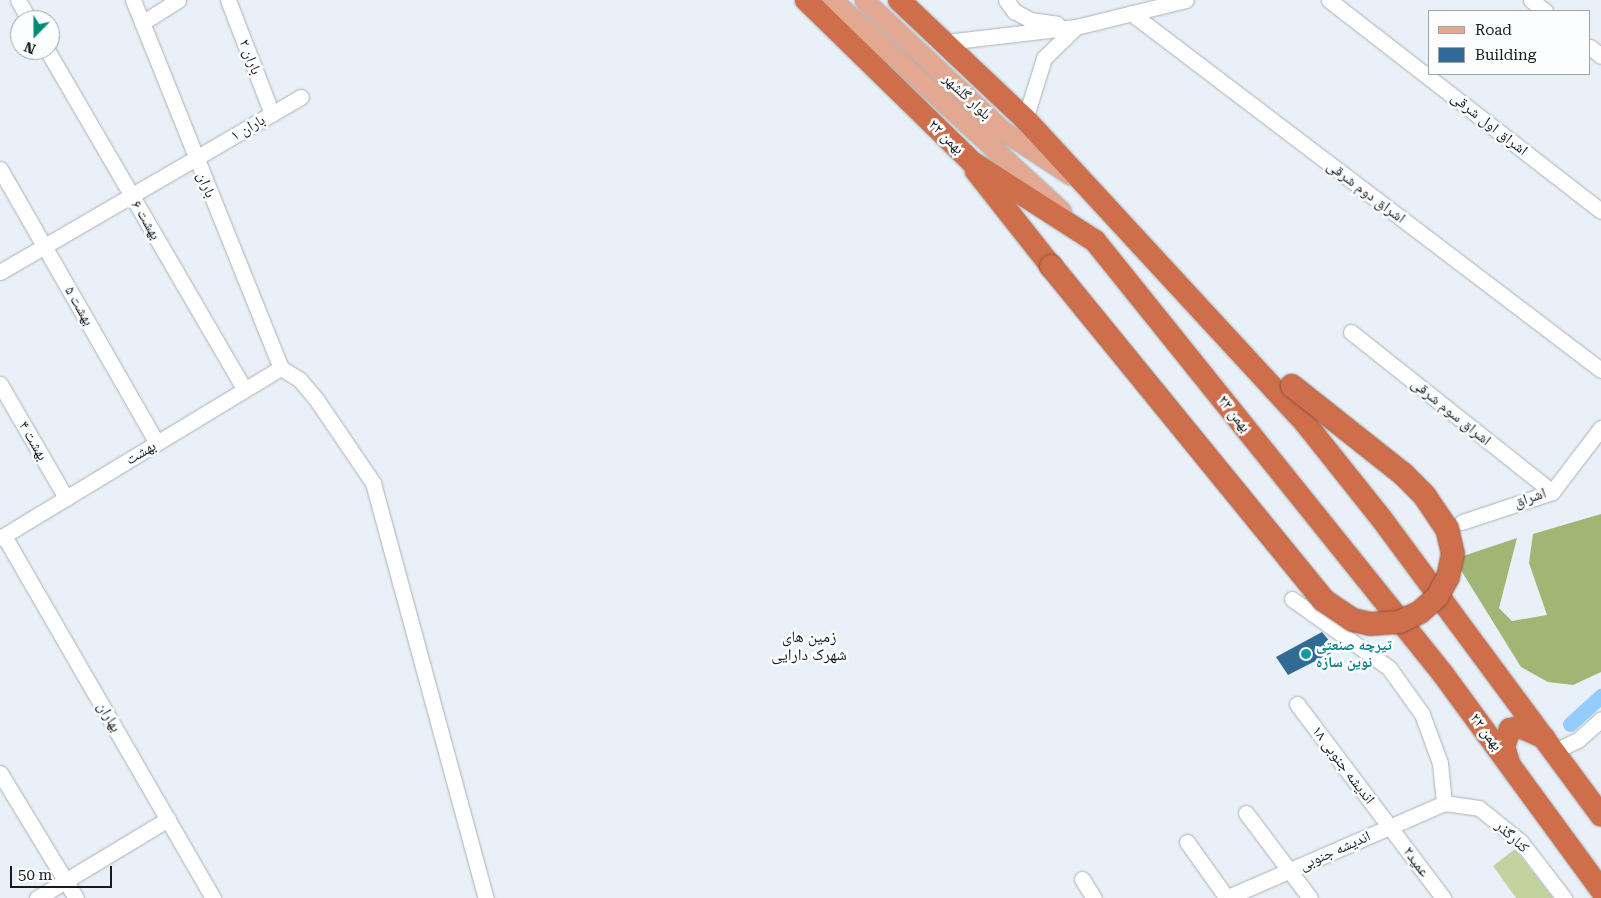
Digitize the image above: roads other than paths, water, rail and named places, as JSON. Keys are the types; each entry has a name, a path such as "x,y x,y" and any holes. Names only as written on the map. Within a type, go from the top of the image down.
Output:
{"highway":[{"name":"۲۲ بهمن","path":"806,0 972,162 1095,241 1443,674 1601,890"},
{"path":"899,0 946,42 1025,119 1080,182 1205,314 1312,432 1381,518 1601,815"},
{"path":"960,151 1051,266 1323,600 1353,620 1370,624 1398,622 1420,612 1437,597 1448,577 1453,554 1447,528 1425,496 1403,474 1205,314"},
{"path":"1510,764 1504,747 1510,729 1520,727 1550,745"}],"main road":[{"path":"833,0 952,113 1095,241"},
{"name":"بلوار گلشهر","path":"864,0 1003,131 1080,182"}],"street":[{"name":"باران","path":"133,0 195,159 281,368"},
{"path":"142,23 178,0"},
{"name":"باران ۲","path":"228,0 272,114"},
{"path":"1006,0 1014,11 1030,20 1076,27"},
{"path":"946,42 1076,27 1186,0"},
{"name":"اشراق اول شرقی","path":"1329,0 1601,211"},
{"path":"1531,0 1544,10"},
{"name":"اشراق دوم شرقی","path":"1132,13 1601,370"},
{"path":"1025,119 1044,58 1076,27"},
{"path":"1591,48 1601,56"},
{"name":"بهشت ۶","path":"53,60 245,390"},
{"name":"باران ۱","path":"0,272 301,98"},
{"name":"بهشت ۵","path":"0,169 158,443"},
{"name":"اشراق سوم شرقی","path":"1351,332 1552,492"},
{"path":"281,368 300,380 316,399 373,483 486,898"},
{"name":"بهشت","path":"2,537 281,368"},
{"name":"بهشت ۴","path":"0,384 66,498"},
{"name":"اشراق","path":"1462,522 1552,492 1601,428"},
{"name":"بهاران","path":"2,537 214,898"},
{"path":"1292,599 1388,668 1422,714 1440,763 1444,802"},
{"name":"اندیشه جنوبی ۱۸","path":"1297,704 1388,827"},
{"path":"1550,745 1578,740 1601,720"},
{"path":"0,773 76,898"},
{"name":"اندیشه جنوبی","path":"1226,898 1444,802"},
{"name":"کنارگذر","path":"1444,802 1478,808 1522,842 1564,898"},
{"path":"1246,813 1310,898"},
{"path":"37,898 168,819"},
{"name":"عمید۲","path":"1388,827 1443,898"},
{"path":"1187,842 1226,898"},
{"path":"1082,879 1094,898"}],"waterway":[{"path":"1570,724 1601,696"}],"place":[{"name":"تیرچه صنعتی نوین سازه","path":"1306,654"}],"district":[{"name":"زمین های شهرک دارایی","path":"809,646"}]}
